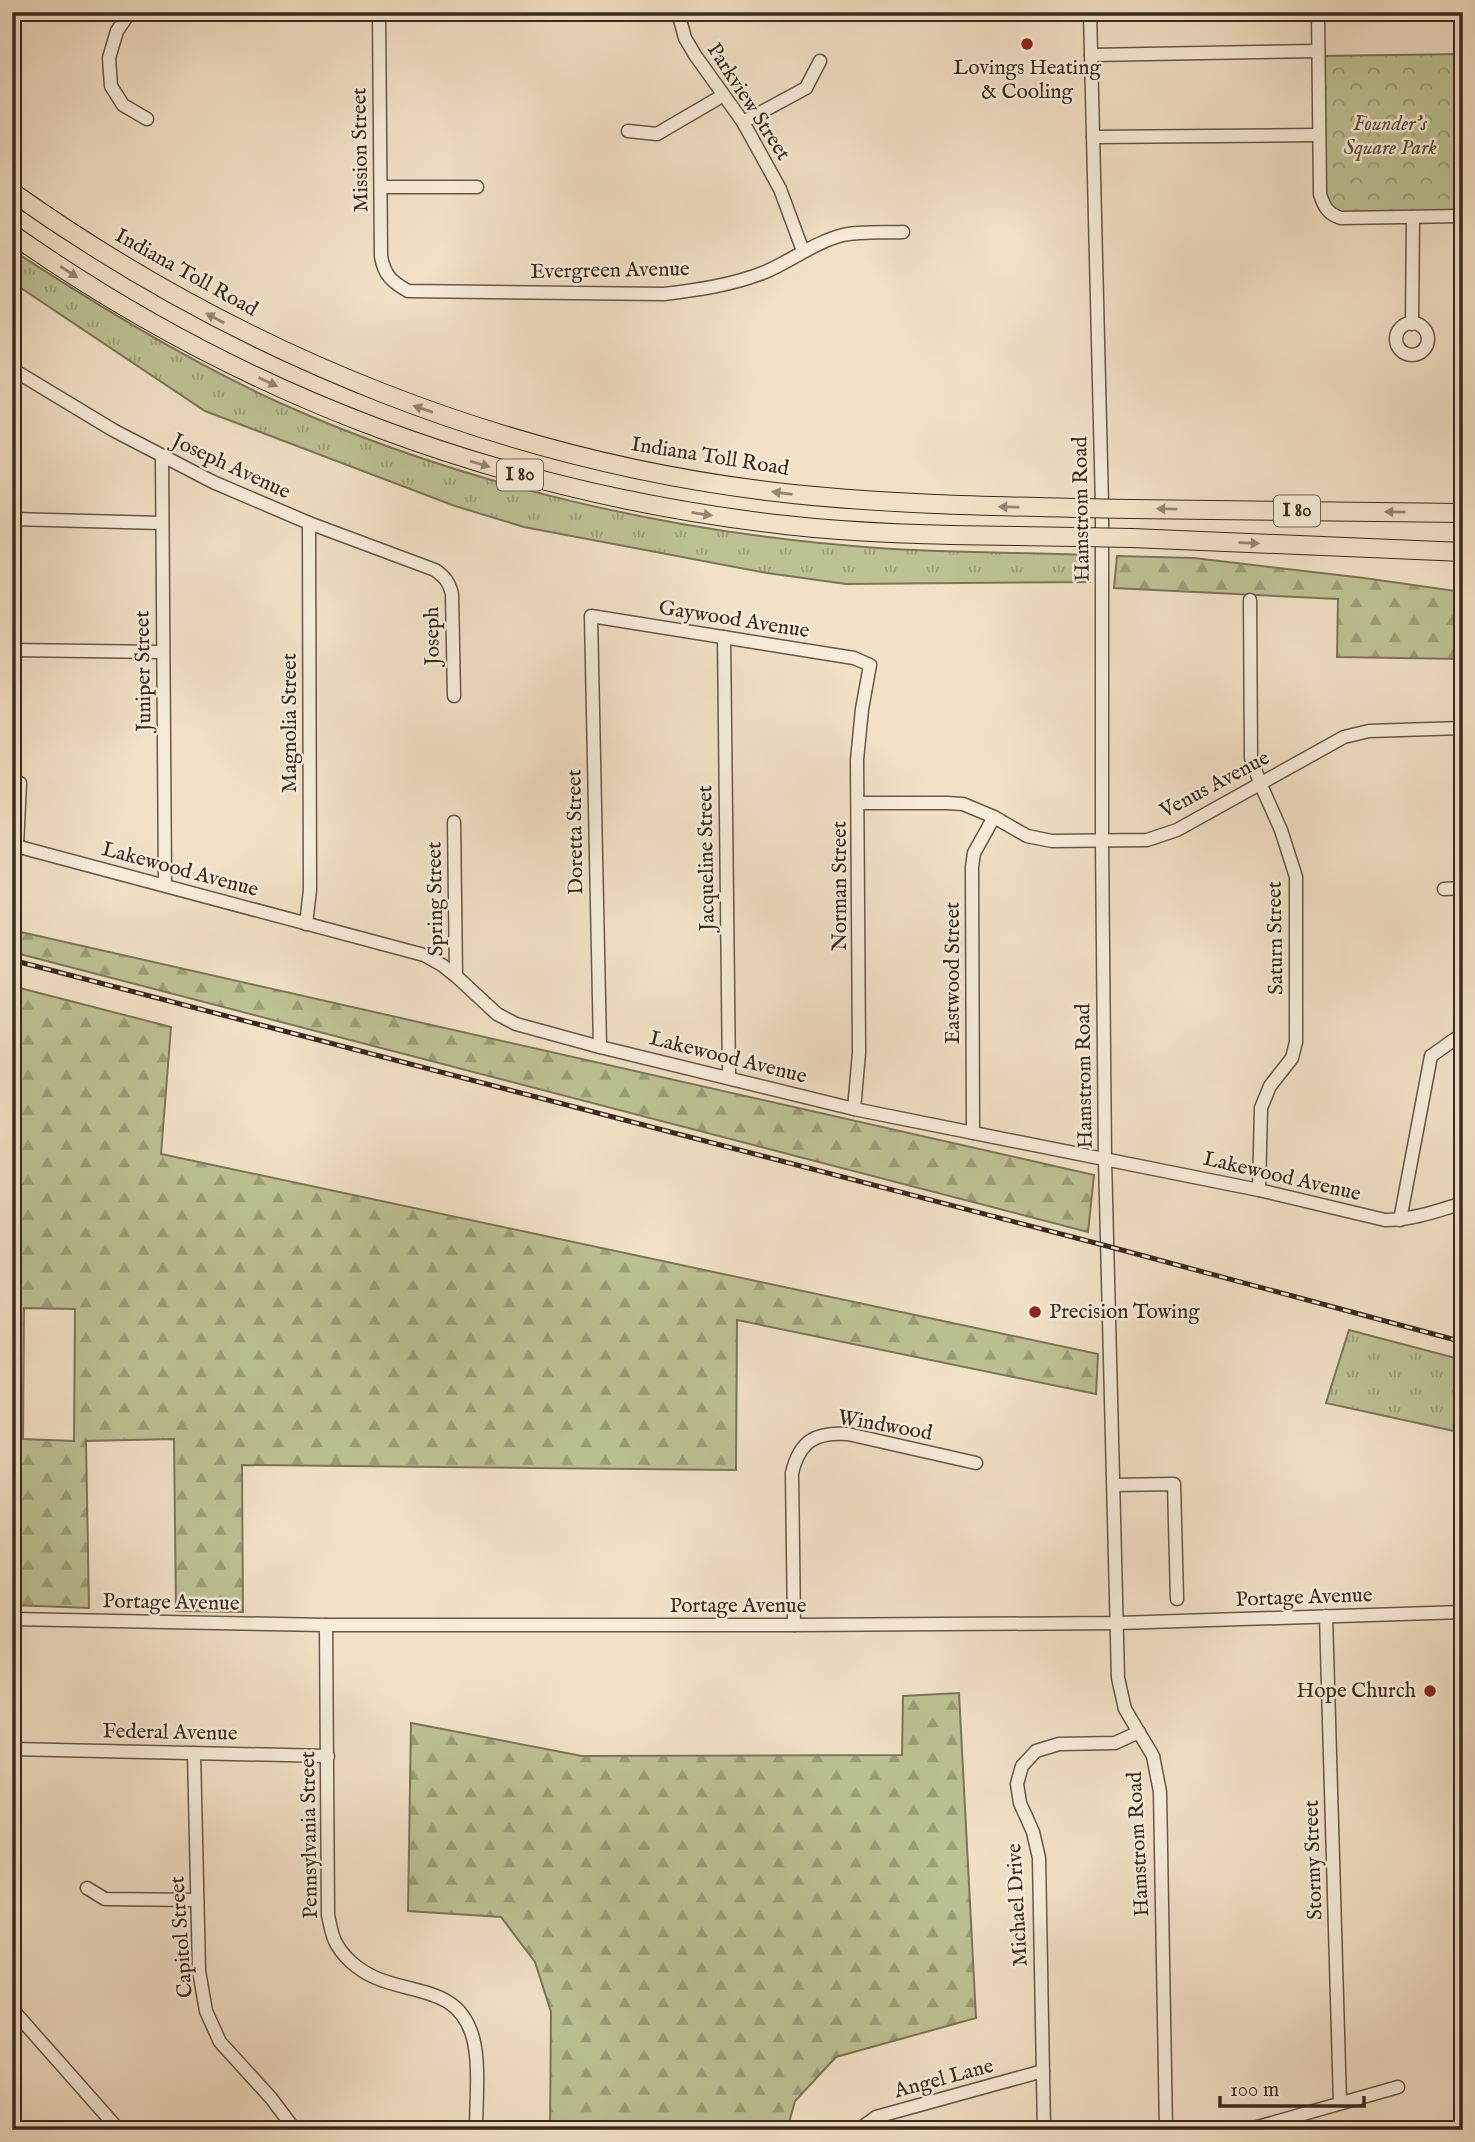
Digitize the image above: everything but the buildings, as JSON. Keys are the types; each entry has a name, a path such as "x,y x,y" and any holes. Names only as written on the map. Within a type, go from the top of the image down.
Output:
{"highway":[{"name":"Indiana Toll Road","path":"12,192 161,289 282,352 407,403 535,445 658,474 791,494 930,505 1463,513"},
{"name":"I 80","path":"12,234 148,321 274,385 398,436 461,458 594,494 655,506 787,525 908,533 1132,538 1463,552"}],"street":[{"path":"130,12 117,31 109,58 111,86 123,105 147,119"},
{"name":"Mission Street","path":"379,12 381,256 383,271 393,283"},
{"name":"Parkview Street","path":"678,12 685,38 722,96 743,122 780,189 803,251"},
{"name":"Hamstrom Road","path":"1090,12 1102,505 1105,1159 1118,1678 1125,1709 1153,1756 1160,1792 1166,2130"},
{"path":"1318,12 1320,194 1324,207 1340,218 1463,216"},
{"path":"1091,55 1318,51"},
{"path":"743,122 806,88 820,61"},
{"path":"628,131 657,134 722,96"},
{"path":"1093,137 1319,135"},
{"path":"381,187 477,187"},
{"path":"1412,324 1413,216"},
{"name":"Evergreen Avenue","path":"393,283 408,291 664,294 699,289 763,272 827,240 854,233 903,233"},
{"name":"Joseph Avenue","path":"12,369 162,456 309,523 435,570 444,576"},
{"name":"Juniper Street","path":"162,456 165,885"},
{"path":"12,519 161,523"},
{"name":"Magnolia Street","path":"306,924 310,890 309,523"},
{"name":"Joseph","path":"444,576 452,594 454,696"},
{"name":"Saturn Street","path":"1250,600 1251,758 1282,830 1296,877 1296,1042 1292,1058 1270,1086 1261,1108 1259,1190"},
{"name":"Gaywood Avenue","path":"591,616 854,658 870,665"},
{"name":"Doretta Street","path":"591,616 600,1047"},
{"name":"Jacqueline Street","path":"724,638 729,1078"},
{"path":"12,650 163,652"},
{"name":"Norman Street","path":"854,1109 859,1052 857,760 870,665"},
{"name":"Venus Avenue","path":"859,803 963,804 994,817 1027,836 1039,839 1147,840 1177,830 1344,737 1369,731 1463,728"},
{"path":"14,845 20,783"},
{"name":"Eastwood Street","path":"973,1133 972,867 980,841 994,817"},
{"name":"Spring Street","path":"454,821 456,976"},
{"name":"Lakewood Avenue","path":"14,845 424,955 456,976 497,1014 516,1024 600,1047 854,1109 1259,1190 1385,1220 1400,1220 1463,1203"},
{"path":"1444,889 1463,888"},
{"path":"1400,1220 1432,1056 1455,1039"},
{"name":"Windwood","path":"794,1625 792,1473 796,1458 803,1447 815,1438 830,1433 848,1434 976,1463"},
{"path":"1114,1485 1174,1484 1177,1599"},
{"name":"Portage Avenue","path":"12,1619 326,1625 794,1625 1118,1623 1463,1612"},
{"name":"Stormy Street","path":"1326,1616 1340,2103"},
{"name":"Pennsylvania Street","path":"326,1625 327,1914 334,1940 351,1963 374,1977 430,1993 455,2005 466,2020 476,2052 476,2130"},
{"name":"Michael Drive","path":"1044,2130 1039,1858 1033,1832 1020,1803 1017,1784 1022,1766 1036,1751 1059,1744 1115,1743 1139,1732"},
{"name":"Federal Avenue","path":"12,1749 328,1756"},
{"name":"Capitol Street","path":"194,1753 199,1971 204,2000 220,2042 271,2098 295,2130"},
{"path":"87,1888 105,1899 197,1900"},
{"path":"12,2009 119,2130"},
{"name":"Angel Lane","path":"858,2130 876,2118 1043,2071"},
{"path":"1247,2130 1398,2087"}],"green space":[{"name":"Founder's Square Park","path":"1463,54 1463,216 1341,218 1324,207 1318,56"},
{"path":"12,250 143,331 280,403 423,459 497,482 649,518 802,541 904,550 1089,555 1090,582 846,584 767,573 524,527 455,506 205,411 12,282"},
{"path":"1117,556 1194,558 1463,592 1463,659 1337,657 1338,599 1114,588"},
{"path":"12,930 1094,1175 1088,1232 12,952"},
{"path":"12,986 171,1027 161,1154 1098,1354 1096,1394 737,1320 736,1470 242,1465 243,1612 176,1611 174,1439 86,1441 89,1608 12,1605","holes":["24,1308 75,1309 74,1441 23,1439"]},
{"path":"1349,1330 1463,1360 1463,1433 1326,1403"},
{"path":"959,1693 976,2018 836,2057 795,2101 787,2130 550,2130 551,2012 535,1962 501,1917 408,1911 411,1723 582,1756 902,1755 903,1696"}],"waterway":[{"path":"12,25 13,12"}],"railway":[{"path":"12,960 1107,1246 1463,1342"}],"place":[{"name":"Lovings Heating & Cooling","path":"1027,44"},
{"name":"Precision Towing","path":"1035,1312"},
{"name":"Hope Church","path":"1430,1691"}]}
